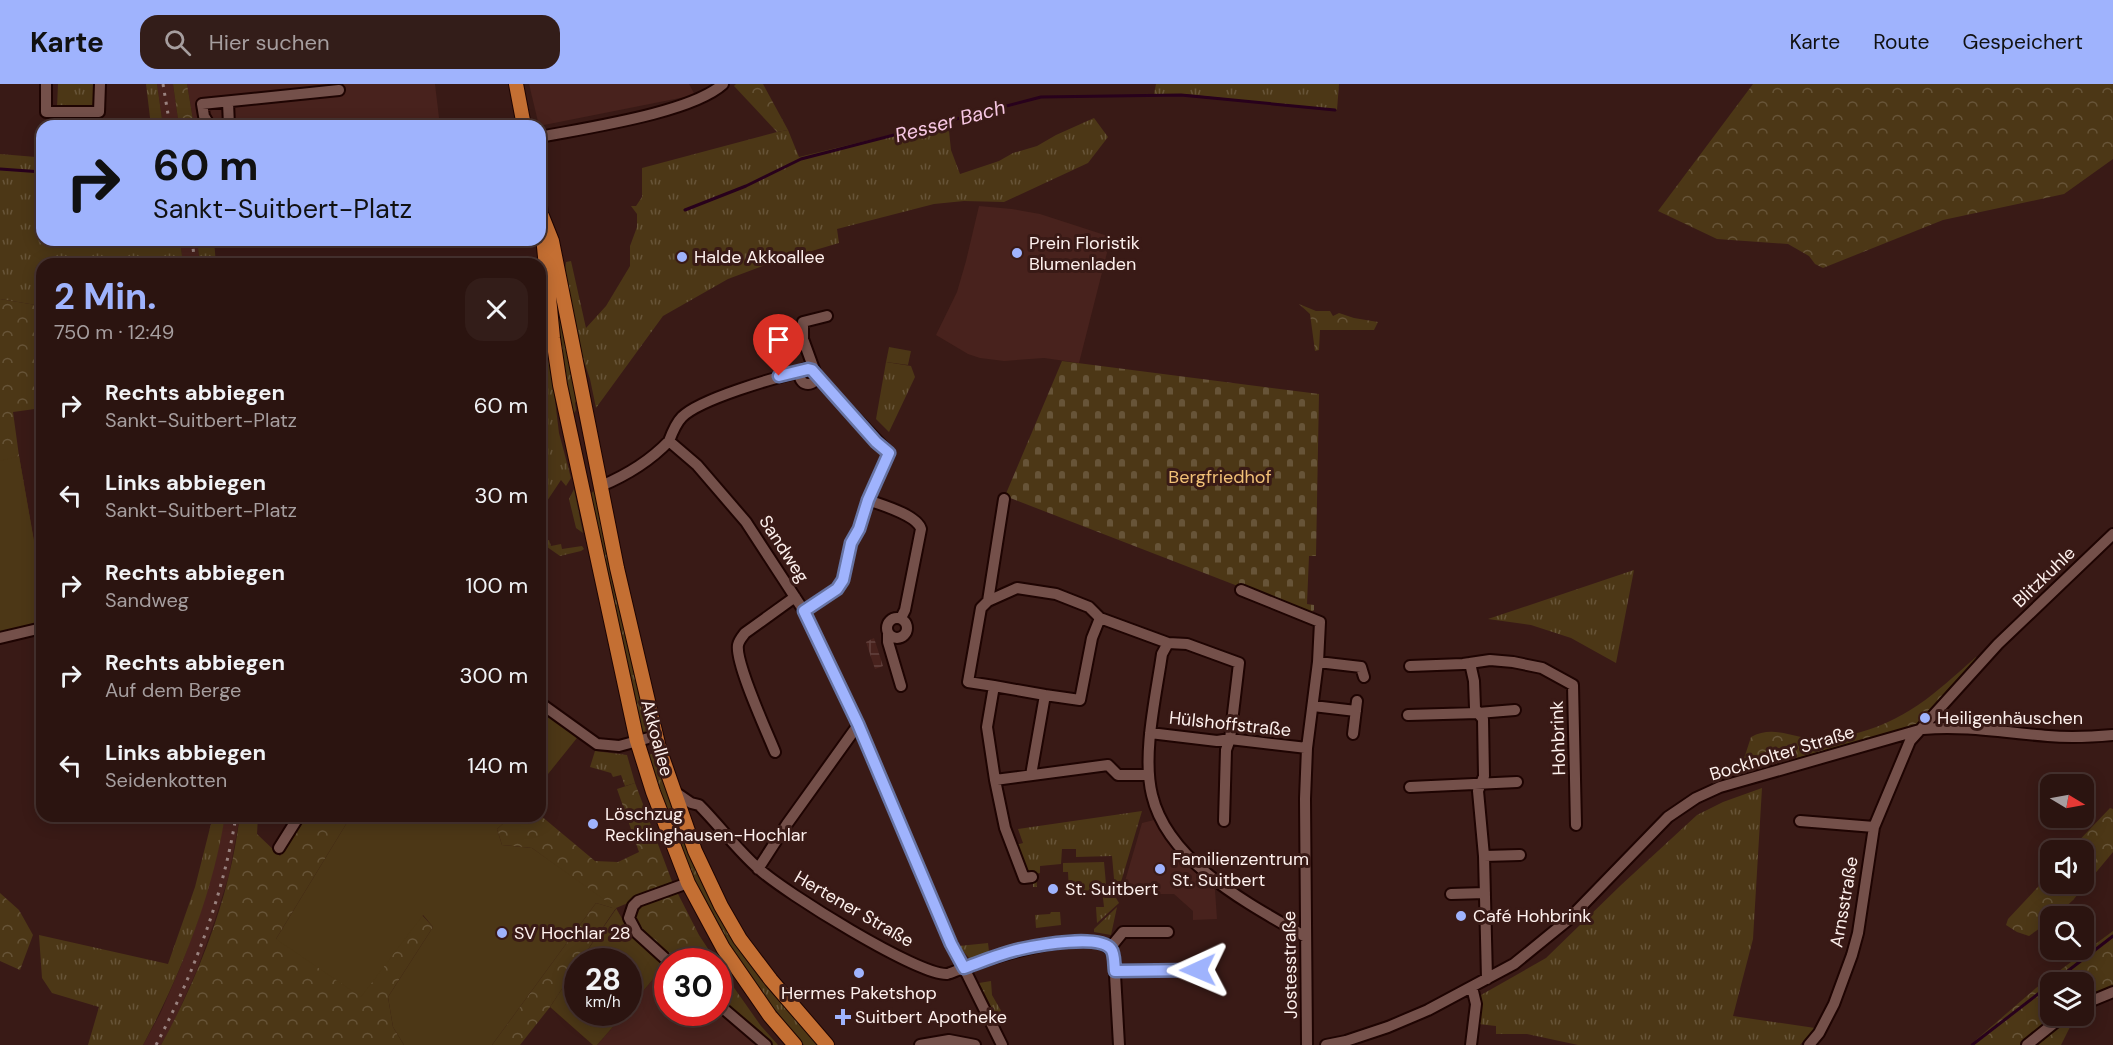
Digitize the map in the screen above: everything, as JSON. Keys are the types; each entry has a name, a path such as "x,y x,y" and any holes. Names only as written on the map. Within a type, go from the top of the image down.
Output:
{"main road":[{"path":"516,84 523,120"},
{"name":"Akkoallee","path":"545,246 558,373 637,741 653,792 688,883 723,948 770,1017 795,1045"},
{"name":"Akkoallee","path":"548,267 597,467 636,653 656,735 695,851 740,939 771,980 827,1045"},
{"name":"Akkoallee","path":"575,457 579,442 586,440 597,467"},
{"path":"579,478 590,485 601,486"}],"street":[{"path":"46,84 46,112 99,112 100,84"},
{"path":"546,137 676,107 699,99 723,84"},
{"path":"206,120 202,104 339,90"},
{"path":"228,102 229,120"},
{"path":"815,374 803,339 803,322 827,316"},
{"path":"601,486 633,472 656,454 669,441 682,416 709,401 779,376 808,369 889,453 868,500 859,529 851,543 843,580 837,589 804,611"},
{"name":"Sandweg","path":"669,441 698,465 746,522 804,611 858,724 951,944 964,968"},
{"path":"988,601 1004,498"},
{"path":"868,500 913,518 921,529 909,591 901,618 905,622 906,632 897,638 888,632 888,642 901,686"},
{"name":"Blitzkuhle","path":"1923,729 1998,644 2113,534"},
{"path":"1100,618 1092,638 1080,700 969,682 981,608 988,601 1017,588 1056,594 1089,607 1100,618 1168,643 1187,644 1239,663 1230,739 1226,750 1224,821"},
{"name":"Jostesstraße","path":"1241,590 1320,622 1318,662 1307,748 1305,799 1307,1045"},
{"path":"775,752 740,664 737,647 745,633 795,597"},
{"path":"0,638 36,629"},
{"path":"1168,643 1162,654 1150,733 1151,794 1162,825 1176,844 1218,884 1306,937"},
{"name":"Hohbrink","path":"1410,666 1490,660 1513,662 1542,668 1573,685 1576,825"},
{"path":"1318,662 1362,667"},
{"path":"1470,663 1474,681 1475,708 1483,719 1484,776 1478,791 1484,856 1487,979"},
{"path":"994,686 987,726 995,780 1005,828 1020,868 1024,878 1032,877"},
{"path":"1031,775 1045,695"},
{"path":"1313,706 1357,706 1353,734"},
{"path":"546,707 597,744 619,746 656,735"},
{"path":"1408,715 1515,710"},
{"path":"758,869 858,724"},
{"name":"Bockholter Straße","path":"1326,1045 1347,1041 1388,1027 1428,1010 1502,972 1527,955 1568,920 1668,817 1696,798 1720,787 1923,729 1944,727 2049,736 2113,735"},
{"name":"Arnsstraße","path":"1809,1045 1819,1033 1834,1004 1852,955 1858,933 1874,827 1910,741 1923,729"},
{"name":"Hülshoffstraße","path":"1150,733 1307,748"},
{"path":"995,780 1108,765 1118,775 1149,775"},
{"path":"1410,787 1517,782"},
{"name":"Hertener Straße","path":"675,792 691,803 699,805 758,869 790,893 900,957 946,974 1020,949 1097,941 1110,948"},
{"path":"1800,821 1874,827"},
{"path":"279,848 295,822"},
{"path":"1484,856 1520,855"},
{"path":"654,948 637,933 629,918 633,906 638,901 688,883"},
{"path":"1451,894 1485,893"},
{"path":"1119,1045 1114,957 1110,948 1123,932 1168,932"},
{"path":"964,968 1002,1045"},
{"path":"1115,971 1198,970"},
{"path":"1471,1045 1476,1004 1472,987"},
{"path":"2094,1001 2113,992"},
{"path":"732,1016 766,1045"},
{"path":"2027,1045 2051,1026"},
{"path":"920,1045 938,1040 975,1045"}],"shaded area":[{"path":"157,84 173,84 178,120 162,120"},
{"path":"187,84 435,84 439,120 193,120"},
{"path":"529,84 689,84 695,95 546,125 546,120 538,120"},
{"path":"979,206 1040,214 1111,237 1079,363 1044,358 1004,361 980,358 968,354 936,335 957,292"},
{"path":"181,246 198,246 199,258 182,258"},
{"path":"874,638 883,666 875,669 866,642"},
{"name":"Familienzentrum St. Suitbert","path":"1154,820 1172,847 1215,890 1217,919 1193,920 1193,911 1174,894 1127,894 1123,888 1142,823"},
{"path":"224,822 239,822 229,875 197,970 161,1045 143,1045 160,1014 180,968 198,920"},
{"path":"654,978 654,1026 732,1026 732,1020 761,1045 597,1045 614,1026 642,1026 642,992"}],"green space":[{"path":"58,84 98,84 97,104 93,108 57,108"},
{"path":"146,84 157,84 162,120 150,120"},
{"path":"173,84 187,84 193,120 178,120"},
{"path":"736,84 763,84 788,130 777,132 734,86"},
{"path":"1156,84 1339,84 1337,110 1185,94 1154,94"},
{"path":"1753,84 2113,84 2113,159 2064,194 1943,220 1823,268 1815,264 1809,256 1788,244 1717,239 1658,211"},
{"path":"1094,118 1108,137 1088,163 1004,202 964,201 934,204 837,229 839,243 771,263 728,279 663,316 596,408 590,379 580,350 565,272 566,262 571,261 586,328 606,306 630,266 630,246 637,227 637,214 631,206 636,206 642,197 642,168 788,130 799,157 948,121 951,150 960,174 1037,146"},
{"path":"0,154 36,157 36,246 181,246 182,258 36,258 36,305 0,299"},
{"path":"198,246 214,246 216,258 199,258"},
{"path":"552,275 580,395 575,403 576,410 570,420 570,427"},
{"path":"0,299 36,305 36,409 13,412 36,562 0,483"},
{"path":"1299,304 1316,311 1330,311 1333,316 1339,313 1378,322 1374,330 1320,330 1319,350 1315,351 1310,314"},
{"path":"546,327 559,433 571,478 566,486 561,480 547,501 548,522 546,523"},
{"path":"889,347 911,351 908,365 886,362"},
{"name":"Bergfriedhof","path":"1062,361 1319,394 1316,556 1309,556 1307,604 1314,605 1314,610 1310,614 1005,496"},
{"path":"886,362 911,366 915,377 889,432 876,419"},
{"path":"19,456 36,554 36,625 0,634 0,461"},
{"path":"574,489 583,533 576,528 569,499"},
{"path":"597,491 649,729 646,732 640,731 590,494"},
{"path":"549,540 551,546 561,544 562,549 582,546 584,549 581,551 560,556 546,546 546,541"},
{"path":"1634,570 1616,663 1571,638 1531,625 1488,619"},
{"path":"1976,657 1979,660 1918,725 1739,774 1751,737 1760,733 1779,732 1817,740 1830,740 1887,723 1932,695"},
{"path":"546,714 577,738 546,777"},
{"path":"595,751 627,755 635,783 625,786 621,775 613,777 611,773 590,767"},
{"path":"657,753 709,889 822,1045 804,1045 756,986 717,925 688,871 647,755"},
{"path":"635,783 673,884 616,908 589,948 564,948 564,986 550,1007 520,1045 492,1045 596,903 613,908 532,848 502,845 497,829 505,822 546,822 546,820 595,861 618,862 639,852 617,789"},
{"path":"1762,788 1753,939 1733,1016 1815,1028 1800,1045 1578,1045 1527,1034 1496,1034 1496,1026 1478,1024 1481,995 1546,958 1697,815 1723,802"},
{"path":"2110,808 2113,809 2113,852 2094,875 2094,840 2080,840 2091,828 2094,828 2094,825"},
{"path":"1142,811 1118,892 1115,890 1112,856 1076,857 1076,849 1062,849 1061,864 1040,866 1040,873 1036,874 1037,887 1033,887 1033,876 1026,875 1016,845 1023,843 1018,829"},
{"path":"211,822 224,822 212,876 193,934 170,991 143,1045 88,1045 99,1007 52,993 42,978 39,935 168,964 195,887"},
{"path":"239,822 258,822 257,834 280,856 303,822 347,822 276,939 422,915 433,927 388,997 393,1027 404,1045 161,1045 192,984 209,941 231,868"},
{"name":"SV Hochlar 28","path":"347,822 505,822 497,829 502,845 532,848 616,908 624,922 654,955 654,978 642,992 642,948 589,948 616,909 596,903 492,1045 404,1045 393,1027 388,997 433,927 423,915 361,997 276,939"},
{"path":"1104,862 1106,884 1093,885 1093,890 1069,892 1068,872 1063,872 1063,863"},
{"path":"2040,885 2040,894 2078,894 2067,906 2040,906 2040,928 2029,936 2006,925 2008,919"},
{"path":"1110,888 1119,903 1097,923 1096,907 1104,907 1102,889"},
{"path":"677,892 708,948 660,948 640,931 634,921 636,910 640,905"},
{"path":"0,893 19,910 33,935 20,970 0,961"},
{"path":"1117,907 1111,935 1094,932 1094,929"},
{"path":"1060,912 1061,925 1036,928 1035,915"},
{"path":"2113,931 2113,997 2094,1006 2094,972 2058,972 2074,960 2094,960 2094,945"},
{"path":"988,943 988,955 978,958 969,958 959,946"},
{"path":"991,981 992,995 1004,1016 998,1020 979,983"},
{"path":"732,985 761,1026 778,1045 769,1045 732,1012"},
{"path":"2040,985 2040,1026 2070,1026 2061,1045 1970,1045"},
{"path":"564,986 564,1019 550,1007"},
{"path":"572,1026 614,1026 597,1045 593,1045"}],"waterway":[{"name":"Resser Bach","path":"685,210 746,186 801,159 1041,97 1181,95 1335,110"},
{"name":"Resser Bach","path":"0,169 36,172"},
{"path":"1972,1045 2113,936"}],"railway":[{"path":"163,84 169,120"},
{"path":"193,246 194,258"},
{"path":"156,1045 195,962 215,905 235,822"}],"place":[{"name":"Prein Floristik Blumenladen","path":"1017,253"},
{"name":"Halde Akkoallee","path":"682,257"},
{"name":"Heiligenhäuschen","path":"1925,718"},
{"name":"Löschzug Recklinghausen-Hochlar","path":"593,824"},
{"name":"Familienzentrum St. Suitbert","path":"1160,869"},
{"name":"St. Suitbert","path":"1053,889"},
{"name":"Café Hohbrink","path":"1461,916"},
{"name":"SV Hochlar 28","path":"502,933"},
{"name":"Hermes Paketshop","path":"859,973"},
{"name":"Suitbert Apotheke","path":"843,1017"}],"route":[{"path":"779,376 801,372 804,369 812,370 876,442 889,453 868,500 859,529 851,543 843,580 837,589 804,611 858,724 951,944 964,968 1020,949 1097,941 1107,945 1113,951 1115,971 1198,970"}]}
